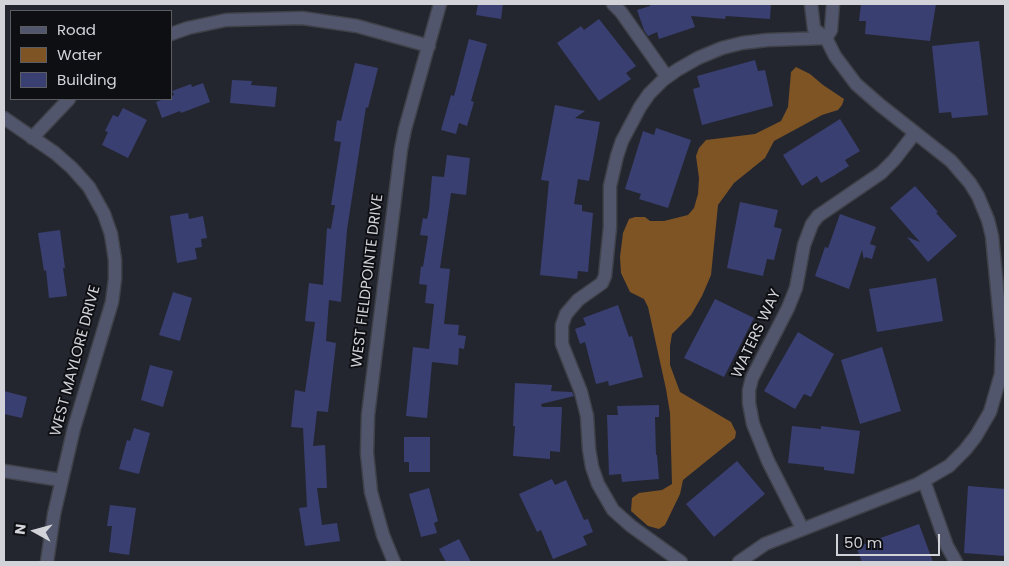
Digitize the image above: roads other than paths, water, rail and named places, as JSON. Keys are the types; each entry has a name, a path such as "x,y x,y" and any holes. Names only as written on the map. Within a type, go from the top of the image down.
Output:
{"street":[{"name":"WEST FIELDPOINTE DRIVE","path":"394,562 383,535 371,492 367,453 368,414 400,149 440,4"},
{"path":"613,4 621,12 667,77"},
{"path":"739,562 765,544 924,481 949,466 976,436 990,412 1001,374 1002,340 992,236 983,206 970,183 951,161 856,84 835,56 826,38 814,29 811,4"},
{"path":"826,38 831,30 833,4"},
{"path":"172,34 188,28 226,20 302,18 357,26 429,46"},
{"path":"681,562 631,526 613,510 598,484 592,468 589,450 587,416 581,392 562,344 561,331 566,314 578,300 602,283 605,276 610,227 610,186 617,156 622,141 649,94 667,77 698,58 722,48 742,42 826,38"},
{"path":"32,138 68,100"},
{"name":"WEST MAYLORE DRIVE","path":"4,118 60,158 88,187 104,214 111,234 115,260 112,302 74,428 61,480 47,562"},
{"name":"WATERS WAY","path":"802,528 768,460 753,424 749,403 749,390 752,378 788,308 796,288 804,246 812,224 818,216 880,173 894,160 915,133"},
{"path":"4,470 61,480"},
{"path":"924,481 947,546 956,562"}],"water":[{"path":"796,67 810,74 844,99 842,105 838,110 822,115 774,141 765,158 734,183 718,205 711,275 691,315 672,334 670,346 670,365 680,392 731,422 736,432 735,438 683,480 680,494 665,525 659,529 648,526 631,511 632,498 639,493 662,490 672,484 670,413 648,307 644,299 630,292 621,273 620,257 623,233 629,219 635,217 645,217 650,221 664,221 688,215 694,208 698,194 699,178 696,156 699,148 706,140 755,134 781,121 788,107 791,72"}]}
